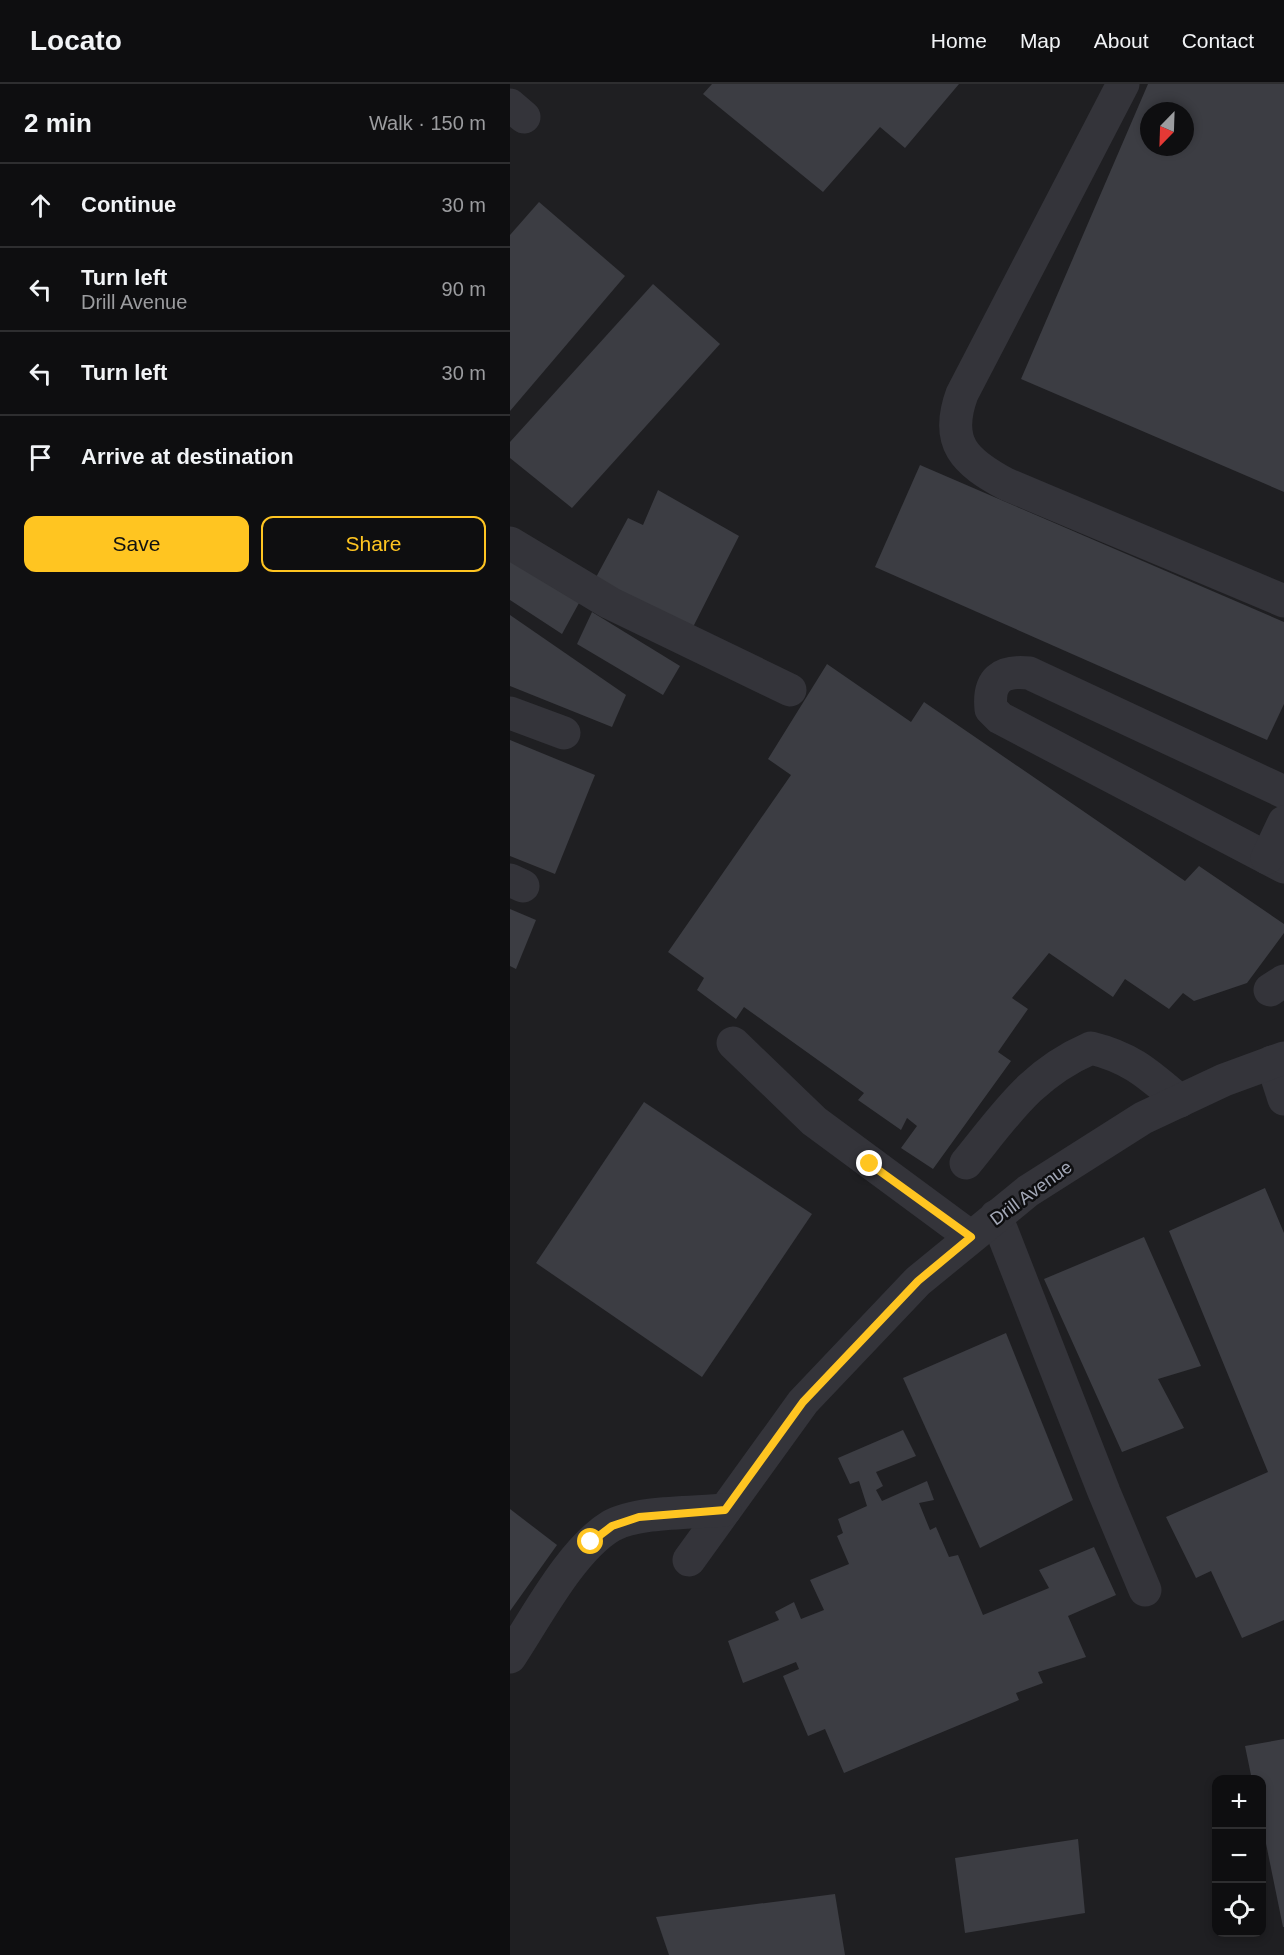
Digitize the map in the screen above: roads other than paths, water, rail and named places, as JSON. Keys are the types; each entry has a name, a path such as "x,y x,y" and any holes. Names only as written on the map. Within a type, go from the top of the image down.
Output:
{"street":[{"path":"1123,84 962,394 956,414 956,435 960,448 968,459 983,472 1006,484 1284,601"},
{"path":"510,543 610,603 790,690"},
{"path":"1284,792 1029,673 1015,672 1002,675 993,683 990,697 991,709 1000,718 1275,863 1284,822"},
{"path":"510,713 564,733"},
{"path":"733,1043 814,1121 971,1237"},
{"path":"966,1163 1025,1091 1051,1069 1091,1048 1114,1053 1138,1066 1180,1101"},
{"path":"1278,1060 1284,1099"},
{"name":"Drill Avenue","path":"689,1560 803,1402 918,1281 1028,1191 1143,1118 1224,1080 1278,1060"},
{"path":"996,1216 1104,1492 1145,1590"},
{"path":"510,1657 566,1571 591,1542 612,1526 639,1517 725,1510"}]}
